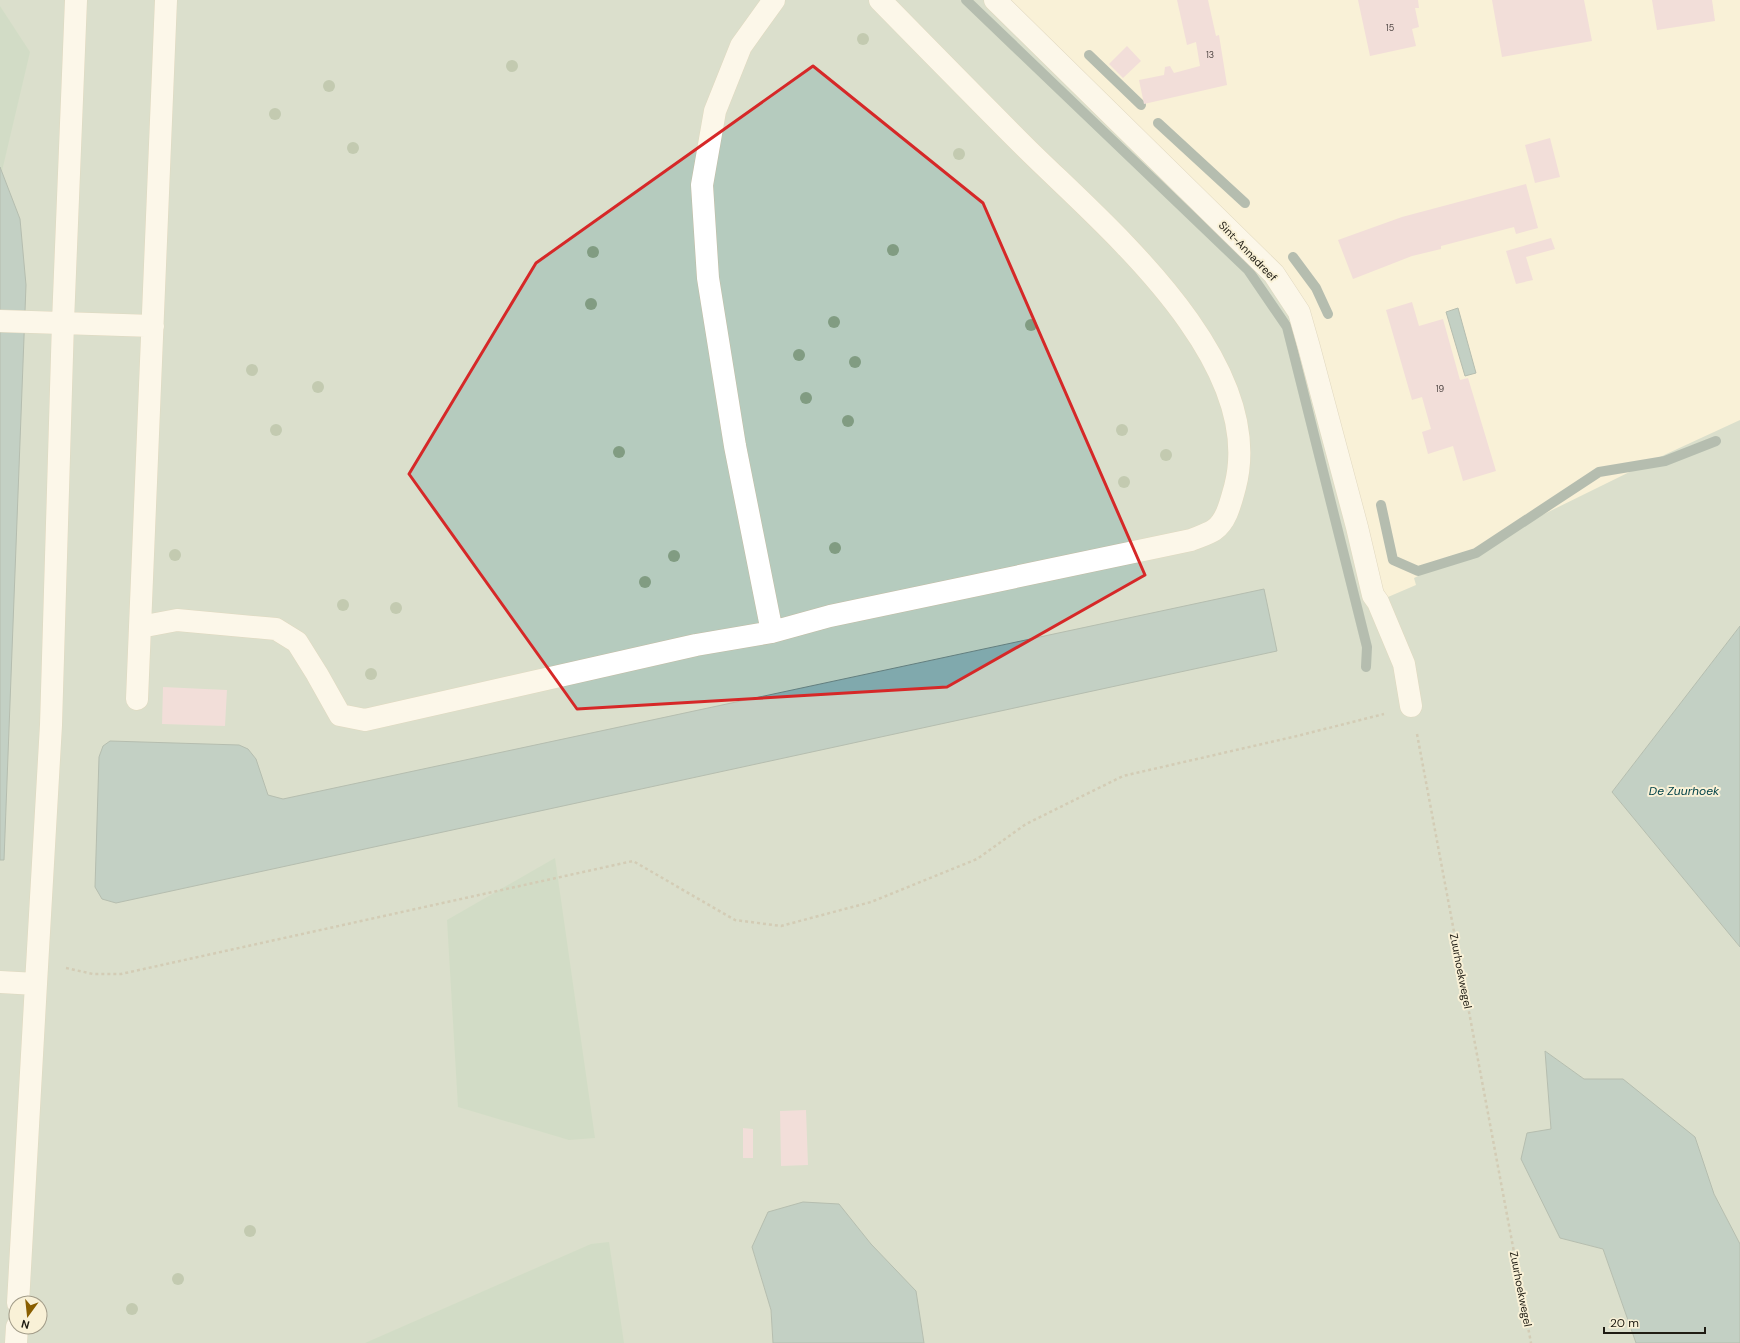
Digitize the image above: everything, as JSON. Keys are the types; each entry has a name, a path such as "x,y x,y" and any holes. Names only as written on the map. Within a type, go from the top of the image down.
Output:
{"street":[{"path":"18,1295 51,725 63,322 76,0"},
{"path":"137,699 166,0"},
{"path":"772,632 735,446 709,286 702,185 715,111 741,46 774,0"},
{"path":"140,627 176,620 276,629 297,642 318,674 340,715 365,720 696,645 772,632 830,616 1191,540 1214,530 1229,509 1237,479 1241,449 1235,414 1216,364 1197,330 1154,275 880,0"},
{"name":"Sint-Annadreef","path":"995,0 1274,274 1299,312 1357,527 1373,595 1378,602 1404,664 1411,706"},
{"path":"0,321 153,326"},
{"path":"0,982 36,984"}],"path":[{"path":"37,959 94,974 121,974 634,861 735,920 781,926 871,902 977,859 1026,824 1123,776 1297,736 1411,706"},
{"name":"Zuurhoekwegel","path":"1411,706 1531,1343"}],"highlighted area":[{"path":"813,66 983,203 1145,575 947,687 577,709 409,474 536,263"}],"green space":[{"path":"0,0 984,0 1255,264 1294,317 1367,606 1416,585 1414,578 1662,456 1740,420 1740,626 1612,792 1740,947 1740,1244 1714,1194 1623,1079 1584,1079 1545,1051 1560,1238 1603,1249 1636,1343 924,1343 915,1291 871,1244 839,1204 752,1247 771,1310 773,1343 0,1343"},
{"path":"0,6 30,52 2,171 0,167"},
{"path":"555,858 595,1138 569,1140 458,1107 447,920"},
{"path":"609,1242 624,1343 365,1343 591,1244"}],"water":[{"path":"0,167 20,219 26,285 4,860 0,860"},
{"path":"1458,308 1476,373 1465,376 1446,312"},
{"path":"1264,589 1277,651 116,903 102,899 95,887 99,757 103,746 110,741 239,745 248,749 256,759 268,795 283,799"},
{"name":"De Zuurhoek","path":"1740,626 1740,947 1612,792"},
{"path":"1545,1051 1584,1079 1623,1079 1695,1137 1714,1194 1740,1244 1740,1343 1636,1343 1603,1249 1560,1238 1521,1159 1527,1133 1551,1129"},
{"path":"803,1202 839,1204 871,1244 916,1291 924,1343 773,1343 771,1310 752,1247 768,1212"}],"building":[{"path":"1177,0 1208,0 1216,36 1219,35 1227,85 1144,104 1139,80 1164,75 1165,67 1170,66 1174,73 1200,66 1196,42 1187,45"},
{"path":"1358,0 1418,0 1419,8 1415,8 1419,27 1412,29 1416,46 1370,56"},
{"path":"1492,0 1584,0 1592,41 1502,57"},
{"path":"1652,0 1712,0 1715,21 1657,30"},
{"path":"1127,46 1141,61 1123,78 1109,64"},
{"path":"1550,138 1560,177 1535,183 1525,145"},
{"path":"1526,184 1538,228 1516,234 1514,227 1441,246 1441,249 1412,256 1353,279 1338,240 1402,217"},
{"path":"1551,238 1555,249 1526,257 1533,280 1516,284 1506,251"},
{"path":"1412,302 1419,326 1443,319 1460,380 1468,378 1496,471 1463,481 1453,446 1428,454 1422,432 1431,429 1422,397 1412,400 1386,310"},
{"path":"163,687 227,690 225,726 162,724"},
{"path":"806,1110 808,1165 781,1166 780,1111"},
{"path":"743,1128 753,1129 753,1158 743,1158"}],"waterway":[{"path":"966,0 1248,270 1287,327 1367,647 1366,667"},
{"path":"1089,55 1141,105"},
{"path":"1158,123 1245,203"},
{"path":"1293,257 1316,288 1328,314"},
{"path":"1381,505 1393,560 1418,571 1476,553 1599,472 1665,461 1716,441"}]}
